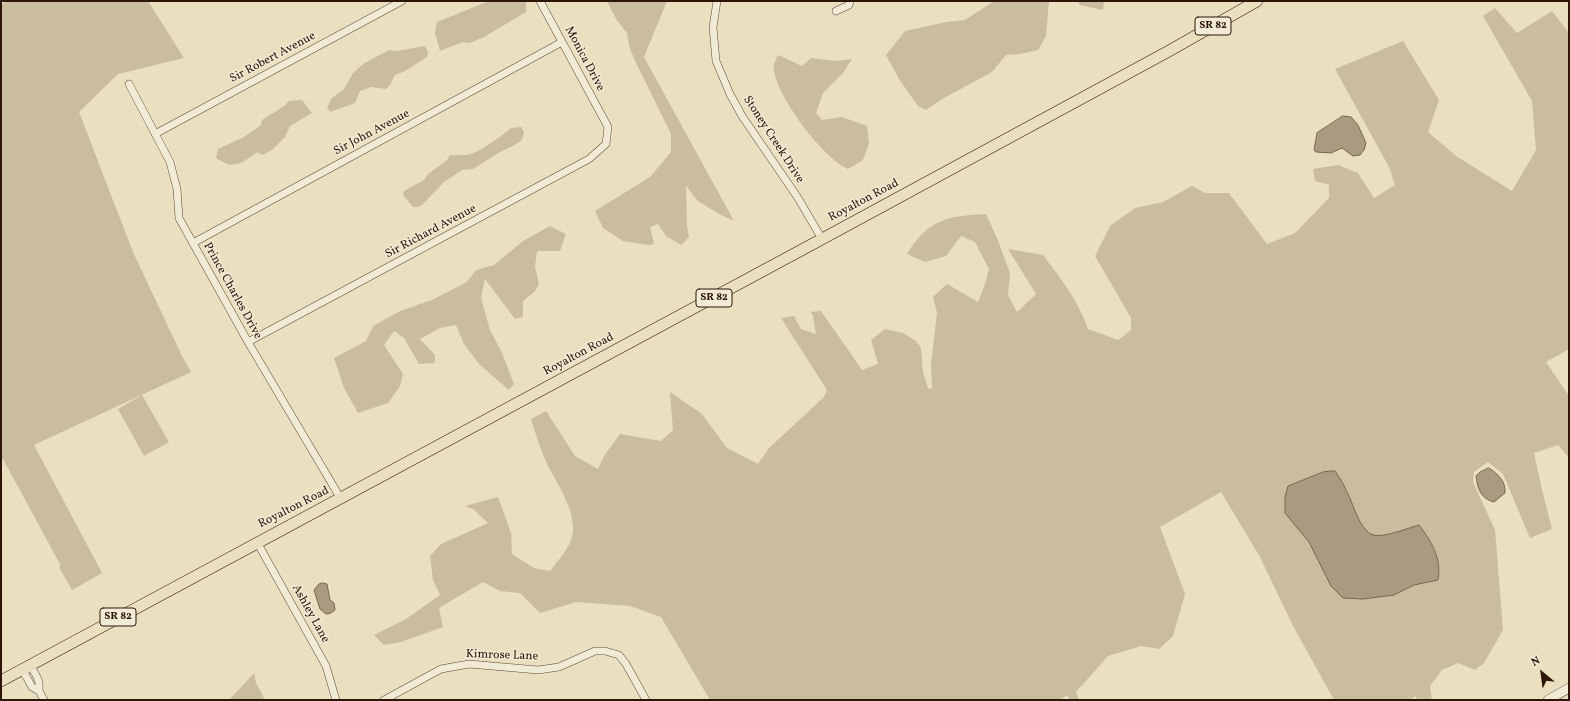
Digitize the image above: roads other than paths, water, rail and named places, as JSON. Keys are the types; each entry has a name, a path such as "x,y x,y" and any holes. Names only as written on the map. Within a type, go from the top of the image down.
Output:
{"main road":[{"name":"SR 82","path":"1245,4 1257,1"},
{"name":"Royalton Road","path":"1,681 257,542 341,499 1169,51 1245,4"}],"street":[{"name":"Sir Robert Avenue","path":"155,134 402,1"},
{"name":"Monica Drive","path":"540,1 608,127"},
{"name":"Stoney Creek Drive","path":"717,1 713,27 716,61 730,94 742,116 798,198 822,239"},
{"path":"836,11 849,5 850,1"},
{"name":"Sir John Avenue","path":"193,242 562,42"},
{"name":"Prince Charles Drive","path":"129,84 170,162 177,189 179,218 248,342 341,499"},
{"name":"Sir Richard Avenue","path":"248,342 589,159 606,144 608,127"},
{"name":"Ashley Lane","path":"257,542 326,666 336,700"},
{"name":"Kimrose Lane","path":"384,700 441,669 469,664 538,670 559,667 595,652 605,651 619,656 623,660 646,700"},
{"path":"26,668 25,675 32,687 39,691 44,700"},
{"path":"1548,700 1569,688"}]}
